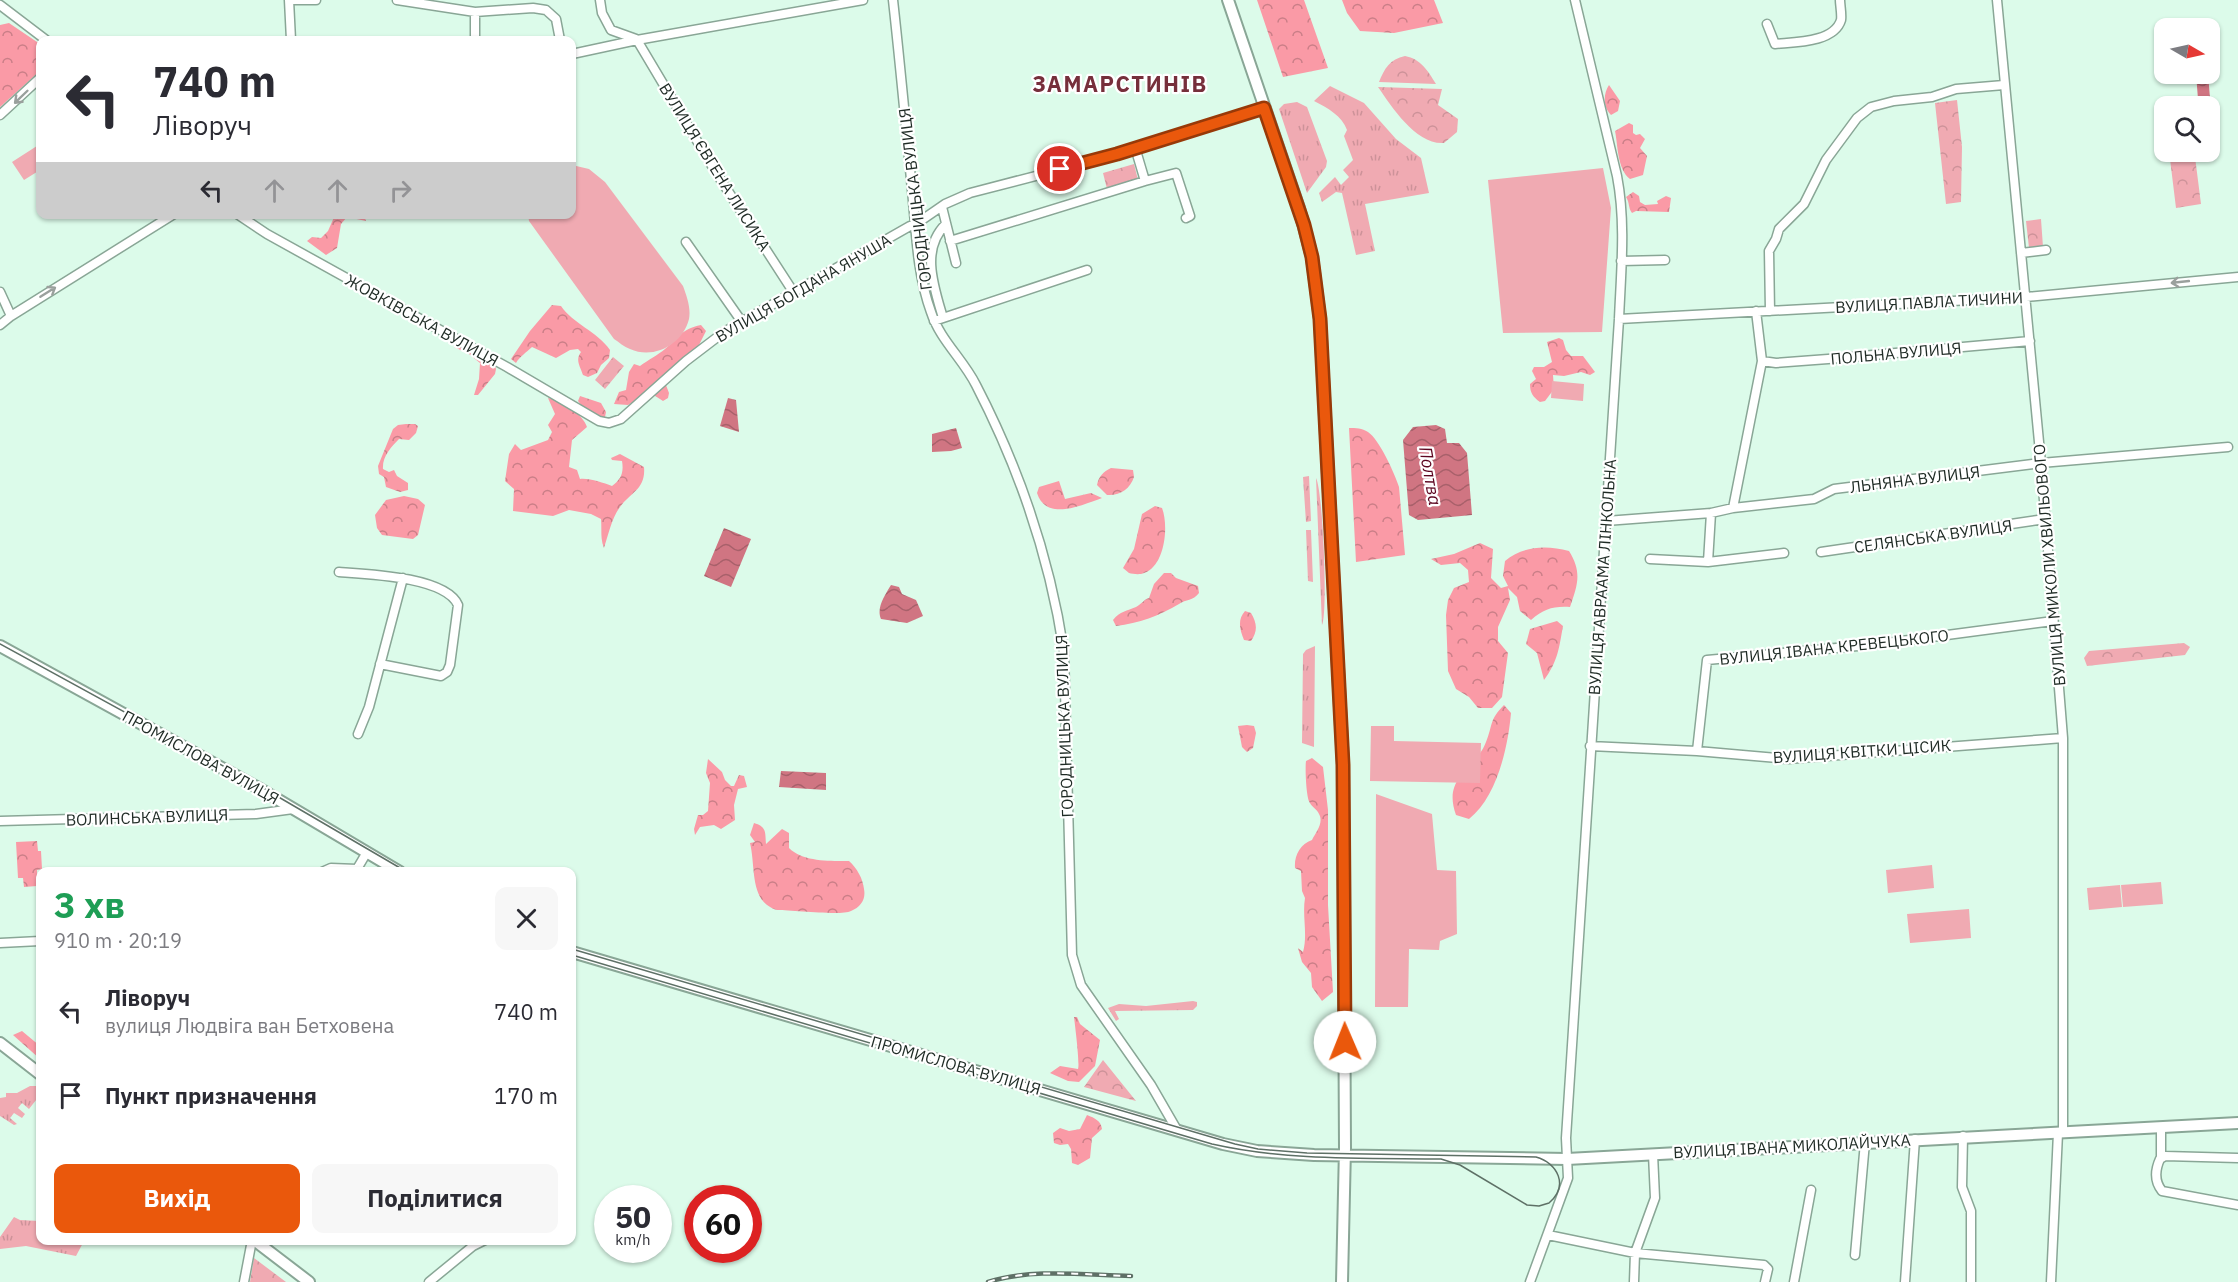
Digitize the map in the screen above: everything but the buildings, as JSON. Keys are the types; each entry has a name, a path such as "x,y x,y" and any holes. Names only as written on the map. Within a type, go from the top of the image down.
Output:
{"main road":[{"path":"1228,0 1304,225 1312,257 1320,319 1343,765 1345,1156 1342,1282"},
{"name":"ПРОМИСЛОВА ВУЛИЦЯ","path":"0,646 293,809 392,867"},
{"name":"ПРОМИСЛОВА ВУЛИЦЯ","path":"576,953 1223,1144 1257,1151 1345,1156"},
{"path":"0,1043 36,1071"},
{"name":"ВУЛИЦЯ ІВАНА МИКОЛАЙЧУКА","path":"1345,1156 1567,1159 2238,1123"},
{"path":"260,1245 309,1282"}],"street":[{"path":"291,36 290,0 316,0"},
{"path":"397,0 475,12 532,8 546,10 556,19 559,36"},
{"path":"600,0 604,19 611,30 637,39"},
{"path":"576,53 637,39 863,0"},
{"name":"ГОРОДНИЦЬКА ВУЛИЦЯ","path":"893,0 922,280 938,319 977,385 1023,487 1057,608 1064,652 1072,955 1081,985 1151,1085 1177,1130"},
{"name":"ВУЛИЦЯ АВРААМА ЛІНКОЛЬНА","path":"1530,1282 1568,1178 1566,1138 1619,319 1623,223 1621,199 1575,0"},
{"path":"1767,24 1775,44 1811,41 1832,31 1841,20 1840,0"},
{"name":"ВУЛИЦЯ МИКОЛИ ХВИЛЬОВОГО","path":"1997,0 2041,463 2063,738 2060,1133 2051,1282"},
{"path":"0,5 41,36"},
{"path":"475,12 475,36"},
{"name":"ВУЛИЦЯ ЄВГЕНА ЛИСИКА","path":"637,39 716,171 794,293"},
{"path":"0,115 36,82"},
{"path":"1770,311 1769,251 1779,229 1804,204 1826,160 1857,118 1871,106 1894,101 1932,98 1956,89 2004,85"},
{"name":"ВУЛИЦЯ БОГДАНА ЯНУША","path":"609,423 621,419 686,361 724,332 970,193 1105,158 1264,108"},
{"path":"1137,154 1145,181"},
{"path":"950,241 1176,172 1181,171 1184,183"},
{"path":"1176,172 1182,199 1190,216 1186,218"},
{"path":"942,207 956,262"},
{"path":"0,325 166,219"},
{"name":"ЖОВКІВСЬКА ВУЛИЦЯ","path":"244,219 599,421 609,423"},
{"path":"253,225 256,219"},
{"path":"946,224 938,232 931,246 938,319 1087,270"},
{"path":"686,242 742,322"},
{"path":"2021,253 2046,250"},
{"path":"1621,261 1665,260"},
{"name":"ВУЛИЦЯ ПАВЛА ТИЧИНИ","path":"1619,319 2026,297 2238,277"},
{"path":"0,292 11,316"},
{"path":"1733,508 1762,361 1756,311"},
{"name":"ПОЛЬНА ВУЛИЦЯ","path":"1762,361 1776,363 2030,341"},
{"name":"ЛЬНЯНА ВУЛИЦЯ","path":"1606,521 1711,513 1733,508 1814,499 1834,489 2041,463 2228,447"},
{"path":"1708,562 1711,513"},
{"name":"СЕЛЯНСЬКА ВУЛИЦЯ","path":"1821,552 2045,519"},
{"path":"1650,559 1708,562 1784,554"},
{"path":"339,572 403,578 447,592 455,597 458,605 450,665 447,672 441,676 380,664"},
{"path":"358,734 369,707 403,578"},
{"name":"ВУЛИЦЯ ІВАНА КРЕВЕЦЬКОГО","path":"1697,751 1707,660 1879,644 2054,621"},
{"name":"ВУЛИЦЯ КВІТКИ ЦІСИК","path":"1590,746 1697,751 1788,759 2063,738"},
{"name":"ВОЛИНСЬКА ВУЛИЦЯ","path":"0,821 256,814 293,809"},
{"path":"359,867 367,852"},
{"path":"0,943 36,941"},
{"path":"2161,1128 2163,1157 2156,1172 2162,1191 2238,1205"},
{"path":"1963,1136 1962,1187 1971,1211 1971,1282"},
{"path":"1905,1282 1915,1139"},
{"path":"1855,1255 1865,1142"},
{"path":"1634,1282 1635,1253 1655,1198 1653,1154"},
{"path":"2163,1157 2238,1158"},
{"path":"1794,1282 1810,1190"},
{"path":"1548,1235 1635,1253 1764,1265 1768,1269 1766,1282"},
{"path":"244,1282 252,1245"},
{"path":"429,1282 475,1245"}],"green space":[{"path":"1257,0 1304,0 1328,68 1283,77"},
{"path":"1342,0 1434,0 1443,23 1394,33 1360,31 1347,13"},
{"path":"9,23 36,41 36,75 0,107 0,25"},
{"path":"1405,56 1420,63 1436,84 1379,82 1388,65"},
{"path":"1609,85 1620,101 1618,111 1611,115 1606,108 1605,100"},
{"path":"1330,86 1364,103 1396,139 1421,158 1429,193 1365,204 1375,251 1356,255 1342,193 1336,192 1322,202 1319,193 1335,177 1341,185 1349,177 1343,170 1353,160 1344,136 1347,130 1345,125 1334,113 1314,101"},
{"path":"1378,87 1442,89 1438,105 1458,119 1457,132 1444,143 1424,138 1406,123"},
{"path":"1957,100 1962,147 1961,202 1946,204 1935,103"},
{"path":"1297,102 1307,107 1327,161 1326,167 1307,193 1279,109 1284,104"},
{"path":"1629,123 1633,125 1633,133 1640,134 1645,139 1640,148 1647,156 1643,175 1630,179 1620,163 1615,131"},
{"path":"36,147 36,172 24,180 12,162"},
{"path":"2170,162 2196,162 2201,204 2176,208"},
{"path":"1134,164 1138,180 1107,189 1103,173"},
{"path":"576,166 589,169 605,182 683,286 689,307 689,319 681,336 666,348 648,352 628,348 614,339 529,219 576,219"},
{"path":"1603,168 1611,208 1602,332 1503,333 1488,180"},
{"path":"1633,192 1645,205 1658,204 1657,201 1666,196 1671,198 1669,212 1636,211 1632,213 1626,197"},
{"path":"333,219 345,219 341,224 337,248 326,255 307,241 312,237 321,238 328,231"},
{"path":"2041,219 2043,247 2029,248 2026,221"},
{"path":"552,305 561,306 572,318 605,343 610,350 609,358 601,365 597,373 588,377 583,375 578,360 581,352 578,349 570,350 556,358 532,347 516,363 511,359"},
{"path":"701,325 706,331 697,349 671,369 664,380 669,393 668,398 663,401 649,392 628,405 614,404 619,392 626,390 629,372 634,364 640,366 685,331"},
{"path":"1559,338 1563,340 1571,356 1583,356 1595,372 1590,375 1581,372 1564,376 1553,375 1554,389 1545,401 1540,402 1531,390 1530,384 1536,379 1532,371 1534,367 1544,367 1552,362 1547,342"},
{"path":"458,342 493,361 495,374 478,395 474,395 479,379 480,363 469,354 454,347"},
{"path":"613,357 624,366 605,389 595,380"},
{"path":"1552,381 1584,384 1583,401 1551,398"},
{"path":"580,396 601,403 606,412 605,417 593,415 587,411 578,401"},
{"path":"548,398 571,408 581,417 587,427 572,440 569,467 577,470 580,479 612,486 618,481 623,465 622,461 611,458 620,454 644,467 643,480 637,490 617,511 604,548 601,519 591,514 569,510 553,516 513,511 514,489 505,481 509,454 515,444 521,450 548,440 552,432 548,425 555,414"},
{"path":"398,425 418,426 416,433 409,440 399,439 388,452 383,465 383,469 389,472 394,470 397,476 408,483 408,490 400,492 386,487 384,477 379,474 378,466 393,429"},
{"path":"1349,428 1363,430 1372,436 1382,449 1394,474 1399,487 1405,555 1356,562"},
{"path":"1111,468 1133,470 1134,477 1124,491 1107,495 1097,485 1102,475"},
{"path":"1309,476 1311,521 1306,522 1303,477"},
{"path":"1316,478 1321,505 1324,552 1325,599 1322,625"},
{"path":"1059,481 1065,499 1091,493 1102,498 1065,509 1048,507 1037,493 1039,487"},
{"path":"404,496 418,499 425,505 418,535 413,539 382,535 377,528 375,515 386,500"},
{"path":"1155,506 1162,508 1164,516 1165,535 1161,554 1151,569 1141,574 1129,573 1123,568 1134,549 1142,514"},
{"path":"1306,530 1311,530 1313,582 1308,581"},
{"path":"1480,543 1493,549 1491,578 1501,588 1508,586 1503,576 1505,561 1519,552 1535,548 1569,551 1577,572 1577,585 1570,607 1549,609 1531,620 1520,611 1517,597 1508,588 1510,600 1498,627 1498,641 1508,653 1502,697 1492,708 1478,708 1469,697 1456,689 1448,671 1446,615 1448,600 1454,588 1469,582 1468,570 1460,563 1441,565 1431,559 1454,554"},
{"path":"1164,573 1171,573 1176,578 1198,586 1199,593 1141,621 1116,626 1113,620 1121,613 1149,598 1154,584"},
{"path":"1245,611 1251,613 1255,624 1256,630 1251,641 1244,640 1240,629 1240,621"},
{"path":"1557,621 1563,626 1559,648 1544,680 1537,653 1526,644 1530,629"},
{"path":"2184,643 2190,647 2185,655 2087,666 2084,658 2089,651"},
{"path":"1315,646 1314,747 1302,743 1303,654"},
{"path":"1504,705 1511,713 1504,756 1494,785 1479,810 1469,819 1456,815 1453,791 1456,782 1481,752 1494,719"},
{"path":"1238,726 1254,726 1256,733 1253,748 1247,752 1242,747"},
{"path":"1371,726 1394,726 1394,741 1481,743 1480,783 1370,781"},
{"path":"1312,758 1323,767 1328,810 1328,905 1333,992 1322,1001 1312,987 1311,973 1302,962 1298,948 1303,952 1305,898 1302,891 1301,871 1295,868 1296,859 1301,847 1312,840 1321,821 1318,812 1309,800 1307,789 1306,761"},
{"path":"708,759 722,772 725,780 731,786 734,786 739,775 744,776 747,787 738,789 734,805 735,820 721,829 714,825 700,827 695,835 694,829 698,815 703,815 708,811 710,783 706,773"},
{"path":"1376,794 1432,814 1437,870 1456,871 1457,934 1440,941 1439,950 1409,949 1408,1007 1375,1007"},
{"path":"754,823 763,828 766,844 782,829 789,833 789,848 795,853 817,860 849,861 855,867 863,885 864,896 860,905 851,911 837,913 777,910 768,906 762,900 755,882 750,843 755,842 750,835"},
{"path":"37,841 38,851 41,851 42,867 36,867 36,886 24,887 23,878 18,878 16,842"},
{"path":"1932,865 1934,888 1888,893 1886,870"},
{"path":"2161,882 2163,904 2123,907 2121,885"},
{"path":"2120,885 2122,907 2089,910 2087,888"},
{"path":"1969,909 1971,938 1910,943 1907,914"},
{"path":"1197,1002 1197,1006 1193,1010 1115,1011 1119,1019 1116,1021 1108,1008 1119,1004 1146,1006"},
{"path":"1074,1017 1077,1017 1080,1024 1100,1040 1095,1066 1079,1082 1068,1081 1050,1073 1060,1066 1078,1069"},
{"path":"22,1031 36,1043 36,1055 13,1035"},
{"path":"1103,1060 1136,1101 1084,1087"},
{"path":"30,1086 36,1086 36,1100 29,1109 22,1103 18,1108 25,1114 22,1118 14,1113 10,1118 17,1124 14,1125 0,1116 0,1098 6,1097 6,1093 17,1093"},
{"path":"1087,1115 1097,1120 1102,1129 1092,1138 1090,1158 1078,1165 1072,1163 1071,1149 1068,1144 1054,1143 1053,1133 1060,1128 1069,1131 1080,1129"},
{"path":"14,1217 20,1220 36,1221 36,1245 82,1245 76,1256 26,1246 0,1249 0,1237"},
{"path":"254,1258 286,1282 250,1282"}],"water":[{"path":"2197,84 2209,84 2210,96 2198,96"},
{"path":"728,398 736,400 739,432 720,426"},
{"name":"Полтва","path":"1436,425 1445,429 1447,443 1459,443 1467,453 1472,515 1418,520 1409,515 1403,440 1413,427"},
{"path":"956,428 962,448 932,452 932,434"},
{"path":"724,528 751,539 731,587 704,576"},
{"path":"891,585 899,587 902,594 916,600 923,616 907,623 881,619 880,606"},
{"path":"781,771 826,773 826,790 779,787"}],"tram line":[{"path":"0,644 258,785 398,867"},
{"path":"576,950 1235,1144 1258,1149 1307,1153 1536,1157 1550,1164 1555,1170 1558,1176 1558,1189 1549,1203 1539,1206 1527,1205 1460,1165 1441,1159 1297,1156 1212,1144 576,956"}],"railway":[{"path":"988,1282 1041,1274 1131,1276"}],"district":[{"name":"ЗАМАРСТИНІВ","path":"1120,84"}],"route":[{"path":"1060,169 1117,154 1264,108 1299,208 1312,257 1320,319 1329,469 1343,765 1345,1042"}]}
